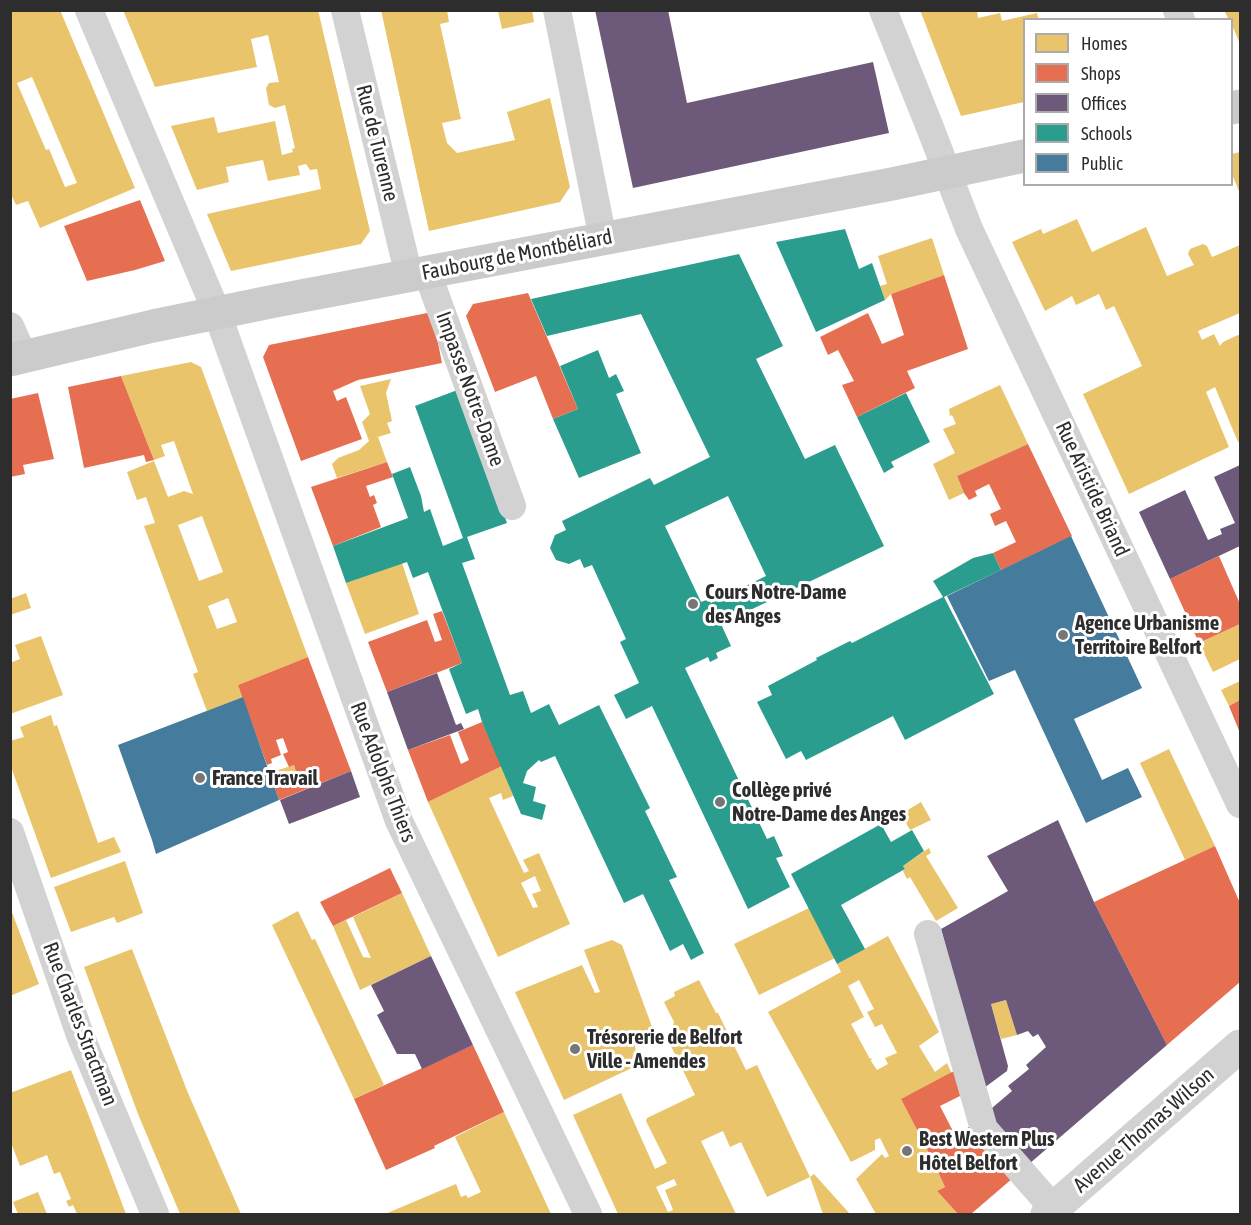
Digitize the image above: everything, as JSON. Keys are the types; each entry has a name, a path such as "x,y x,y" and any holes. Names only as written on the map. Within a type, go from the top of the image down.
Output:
{"main road":[{"name":"Faubourg de Montbéliard","path":"17,358 217,313 947,173 1023,156"}],"street":[{"name":"Rue Adolphe Thiers","path":"89,10 217,313 399,821 588,1215"},
{"name":"Rue de Turenne","path":"345,10 418,274"},
{"path":"557,10 603,239"},
{"name":"Rue Aristide Briand","path":"883,10 969,229 1240,804"},
{"name":"Impasse Notre-Dame","path":"418,274 512,506"},
{"path":"10,326 17,358"},
{"name":"Rue Charles Stractman","path":"10,832 80,1035 155,1215"},
{"path":"928,934 984,1129 1050,1212"},
{"name":"Avenue Thomas Wilson","path":"1050,1212 1240,1046"}],"building: Homes":[{"path":"10,10 60,10 135,188 40,228 28,201 16,205 10,192","holes":["32,77 77,183 65,187 17,83"]},
{"path":"123,10 318,10 370,231 361,244 231,271 207,214 321,189 317,169 310,170 306,164 298,166 300,175 268,181 263,160 226,167 229,182 197,190 171,126 214,117 218,133 275,121 282,155 293,152 292,149 295,148 285,105 275,108 269,105 266,88 269,83 279,82 268,35 251,39 257,67 155,87"},
{"path":"381,10 447,10 449,22 440,24 461,119 442,123 447,143 457,153 515,140 507,112 550,98 570,187 560,202 429,231"},
{"path":"532,10 534,22 502,29 498,11"},
{"path":"920,10 977,10 978,18 1000,13 1002,21 1037,13 1038,18 1023,18 1023,102 961,116"},
{"path":"1224,10 1240,10 1240,44 1233,27 1233,18 1228,18"},
{"path":"1240,152 1240,194 1233,176 1233,154"},
{"path":"1077,219 1092,252 1146,227 1167,276 1194,265 1188,254 1190,249 1203,244 1207,246 1212,257 1240,245 1240,313 1198,331 1202,340 1214,334 1220,346 1223,342 1240,336 1240,441 1238,442 1215,387 1206,392 1229,447 1129,494 1083,394 1142,366 1114,306 1106,310 1099,294 1076,305 1072,296 1045,311 1012,242 1041,229 1043,234"},
{"path":"932,238 944,275 891,294 885,300 880,286 887,284 878,256"},
{"path":"191,362 201,367 308,657 238,685 243,697 207,711 193,674 198,672 144,526 155,523 146,497 137,500 127,472 154,461 168,497 184,491 193,494 174,441 161,445 165,456 154,460 121,376","holes":["202,516 223,572 199,581 178,525","228,598 237,622 217,629 208,606"]},
{"path":"391,379 386,393 392,421 387,423 391,433 378,437 387,462 337,478 332,464 338,458 359,450 369,441 362,422 370,414 360,386"},
{"path":"1000,385 1028,444 957,476 964,493 949,500 933,464 955,453 943,429 956,424 952,415 950,416 949,409"},
{"path":"402,563 419,614 365,634 346,583"},
{"path":"26,593 31,608 10,615 10,599"},
{"path":"1240,624 1240,659 1213,672 1199,643"},
{"path":"41,636 63,695 10,714 10,663 20,659 15,645"},
{"path":"1240,681 1240,700 1229,706 1221,690"},
{"path":"51,715 54,726 57,725 98,843 114,837 121,852 51,878 10,764 10,741 24,737 20,727"},
{"path":"1169,749 1215,846 1185,860 1140,763"},
{"path":"294,765 297,775 273,783 269,773"},
{"path":"502,766 513,796 503,800 501,793 489,798 524,873 529,871 523,860 539,853 570,924 498,957 428,802","holes":["535,876 541,891 532,894 538,907 533,908 521,883"]},
{"path":"921,802 931,820 910,830 901,814"},
{"path":"929,848 931,853 926,856 958,908 936,921 910,877 907,879 903,871 905,869 903,866"},
{"path":"125,861 143,913 117,923 114,917 71,932 54,887"},
{"path":"402,893 431,956 360,990 333,926 346,920 363,957 371,958 353,917"},
{"path":"10,907 39,984 10,996"},
{"path":"809,908 835,958 759,995 734,944"},
{"path":"298,911 312,940 315,939 384,1085 354,1099 272,925"},
{"path":"888,936 939,1032 919,1046 935,1072 947,1063 952,1074 901,1099 945,1187 937,1191 958,1214 876,1214 856,1179 882,1154 885,1158 889,1156 880,1138 875,1140 875,1150 851,1162 768,1012 841,972 837,964","holes":["859,980 874,1009 867,1012 875,1027 882,1024 897,1053 885,1058 888,1064 877,1070 851,1024 864,1017 848,986"]},
{"path":"612,940 622,945 655,1039 635,1046 638,1065 564,1100 515,992 582,965 595,993 600,992 584,950"},
{"path":"132,949 188,1093 241,1214 180,1214 138,1114 84,967"},
{"path":"699,980 746,1070 757,1065 810,1177 767,1197 741,1142 730,1147 723,1131 701,1141 736,1214 618,1214 573,1115 621,1093 655,1169 667,1163 646,1121 647,1118 695,1095 668,1040 674,1022 664,1002 675,996 674,992","holes":["674,1179 677,1185 665,1190 673,1210 668,1212 656,1187"]},
{"path":"1006,1000 1017,1035 1001,1039 991,1004"},
{"path":"71,1070 126,1214 77,1214 73,1205 69,1207 66,1201 71,1199 60,1172 54,1174 47,1155 20,1166 10,1140 10,1093"},
{"path":"504,1112 551,1214 385,1214 456,1184 461,1197 466,1195 468,1198 481,1192 455,1137"},
{"path":"814,1174 850,1214 823,1214 810,1177"},
{"path":"38,1192 47,1214 18,1214 13,1202"}],"building: Shops":[{"path":"140,200 165,261 87,281 64,226"},
{"path":"944,275 968,349 907,371 915,388 857,417 842,385 854,381 838,350 828,355 820,337 868,313 882,344 904,335 891,294"},
{"path":"528,293 578,409 553,419 536,376 495,392 466,316 473,304"},
{"path":"432,312 442,363 358,380 333,391 337,401 346,397 362,439 301,461 263,357 269,345"},
{"path":"121,376 154,460 146,462 144,455 84,468 68,387"},
{"path":"38,393 54,459 23,465 25,474 10,477 10,399"},
{"path":"1028,444 1072,536 1001,570 993,553 1016,542 1006,521 995,526 990,514 1001,509 989,484 975,491 977,496 969,500 957,476"},
{"path":"387,462 393,477 366,486 370,497 374,495 377,503 373,505 381,527 333,546 311,487"},
{"path":"1219,556 1240,604 1240,624 1199,643 1170,579"},
{"path":"442,611 462,663 387,692 368,642 427,620 435,642 442,640 433,614"},
{"path":"308,657 351,771 279,800 273,783 297,775 294,765 289,767 283,754 288,752 283,738 276,740 281,755 271,759 272,763 267,765 238,685"},
{"path":"1240,700 1240,733 1229,706"},
{"path":"482,722 502,766 428,802 408,750 450,735 461,764 469,760 458,732"},
{"path":"1215,846 1240,903 1240,982 1167,1045 1094,902"},
{"path":"390,868 402,893 333,926 320,902"},
{"path":"473,1045 504,1112 434,1146 435,1148 386,1170 354,1099"},
{"path":"954,1071 964,1094 940,1106 956,1137 970,1126 1013,1178 971,1214 958,1214 937,1191 945,1187 901,1099"}],"building: Offices":[{"path":"595,10 668,10 687,103 873,62 889,133 633,188"},
{"path":"1240,465 1240,546 1170,579 1139,512 1185,490 1208,540 1222,534 1220,529 1235,523 1214,477"},
{"path":"437,673 456,725 461,723 464,729 408,750 387,692"},
{"path":"351,771 360,797 289,824 280,800"},
{"path":"1058,820 1094,902 1167,1045 1029,1164 995,1125 992,1108 1012,1091 1008,1086 1029,1069 1026,1065 1046,1047 1038,1034 1033,1037 1028,1031 1017,1035 1006,1000 991,1004 1008,1066 1007,1071 984,1088 941,929 1008,891 987,856"},
{"path":"431,956 473,1045 422,1069 415,1054 397,1054 377,1015 384,1011 371,985"}],"building: Schools":[{"path":"845,229 859,269 872,263 885,300 816,332 776,242"},
{"path":"739,254 783,346 756,359 805,459 835,445 884,546 721,624 731,646 716,653 718,658 710,662 708,657 685,668 767,839 774,836 783,856 776,858 790,887 748,909 652,706 626,719 614,695 639,683 620,642 626,639 592,565 584,568 580,559 569,564 556,560 550,548 555,535 566,530 562,521 650,478 654,485 710,457 641,314 547,336 531,299","holes":["728,496 766,576 711,603 709,599 701,602 665,526"]},
{"path":"598,350 609,378 616,374 624,391 616,394 641,453 579,478 553,419 578,409 560,366"},
{"path":"460,389 507,523 467,537 475,559 462,563 510,695 523,691 531,713 549,704 559,725 599,705 650,808 645,811 677,877 669,880 704,953 691,960 683,944 670,951 643,894 624,903 555,756 541,762 539,760 527,771 523,783 536,787 533,801 546,805 542,820 521,814 478,709 466,714 449,669 462,663 428,572 413,578 407,562 346,583 333,546 408,518 392,474 410,467 421,496 424,512 430,509 443,546 463,538 415,406"},
{"path":"906,393 930,442 891,462 894,467 884,473 857,417"},
{"path":"993,553 1001,570 944,597 994,694 905,740 893,716 806,760 801,751 786,759 757,702 772,695 768,686 817,660 816,658 850,641 852,643 943,597 933,581 973,558"},
{"path":"881,824 891,842 912,830 924,851 903,866 905,869 841,905 865,949 837,964 791,874"}],"building: Public":[{"path":"1071,536 1142,688 1074,719 1102,780 1128,768 1142,797 1086,823 1015,670 989,681 947,596"},
{"name":"France Travail","path":"243,697 279,800 156,854 118,745"}],"place":[{"name":"Cours Notre-Dame des Anges","path":"693,604"},
{"name":"Agence Urbanisme Territoire Belfort","path":"1063,635"},
{"name":"France Travail","path":"200,778"},
{"name":"Collège privé Notre-Dame des Anges","path":"720,802"},
{"name":"Trésorerie de Belfort Ville - Amendes","path":"575,1049"},
{"name":"Best Western Plus Hôtel Belfort","path":"907,1151"}]}
